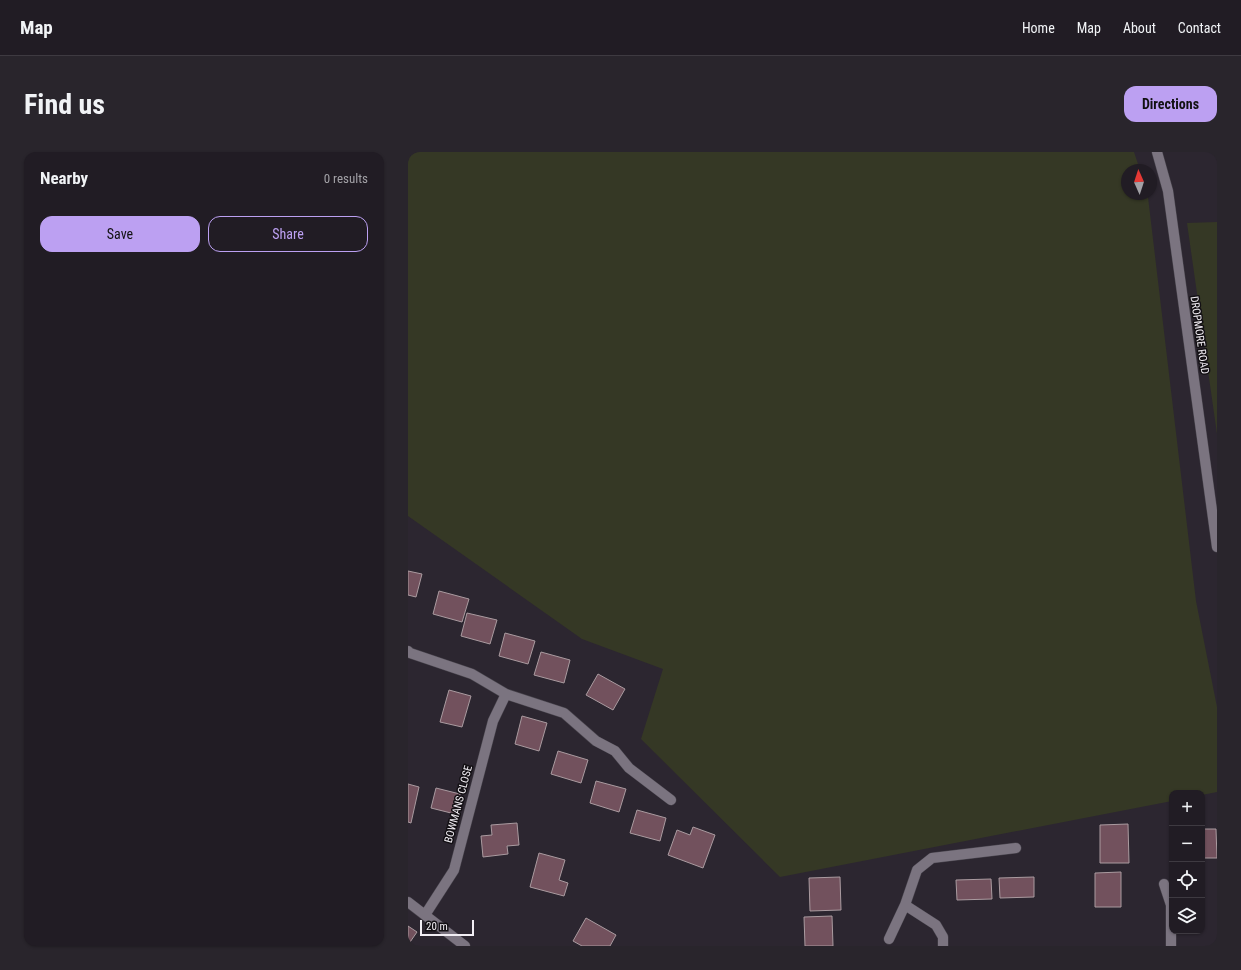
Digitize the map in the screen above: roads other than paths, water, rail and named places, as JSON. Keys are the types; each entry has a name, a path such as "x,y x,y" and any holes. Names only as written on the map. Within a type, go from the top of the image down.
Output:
{"street":[{"name":"DROPMORE ROAD","path":"1157,152 1168,191 1217,547"},
{"path":"408,651 410,653 472,674 506,694 564,713 596,741 615,752 629,768 671,800"},
{"name":"BOWMANS CLOSE","path":"425,915 454,870 493,721 506,694"},
{"path":"889,939 905,905 917,870 932,858 1016,848"},
{"path":"1164,884 1171,905 1170,946"},
{"path":"408,902 465,946"},
{"path":"905,905 936,925 943,937 943,946"}]}
